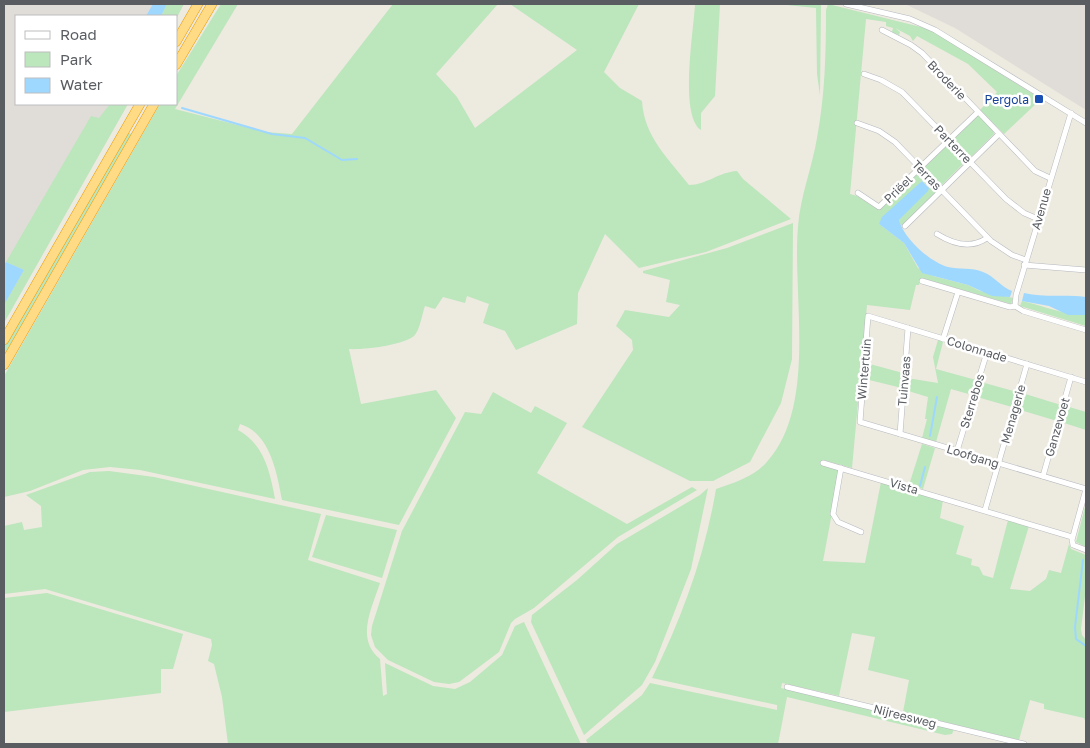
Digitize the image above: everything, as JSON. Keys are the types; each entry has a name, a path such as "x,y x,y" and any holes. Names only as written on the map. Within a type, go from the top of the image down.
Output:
{"highway":[{"path":"178,39 198,4"},
{"path":"178,62 212,4"},
{"path":"4,340 139,105"},
{"path":"4,365 153,105"}],"street":[{"path":"846,4 901,16 935,30 1086,123"},
{"name":"Broderie","path":"882,30 906,42 922,53 1035,171 1050,178"},
{"name":"Parterre","path":"864,74 881,80 902,92 1006,199 1024,213 1038,219"},
{"name":"Priëel","path":"858,193 879,207 978,112"},
{"name":"Avenue","path":"1015,306 1014,302 1025,262 1071,113"},
{"name":"Terras","path":"858,123 878,131 895,142 987,238 1025,262"},
{"path":"905,226 999,134"},
{"path":"937,234 948,241 968,245 980,243 987,238"},
{"path":"1025,262 1086,270"},
{"path":"922,281 1010,307 1015,306 1023,311 1086,330"},
{"path":"943,339 958,292"},
{"name":"Colonnade","path":"868,316 1086,382"},
{"name":"Wintertuin","path":"860,422 868,316"},
{"name":"Tuinvaas","path":"900,434 908,328"},
{"name":"Sterrebos","path":"957,451 987,352"},
{"name":"Menagerie","path":"998,464 1027,364"},
{"name":"Ganzevoet","path":"1043,476 1072,377"},
{"name":"Loofgang","path":"860,422 1086,490"},
{"name":"Vista","path":"823,463 1072,537"},
{"path":"985,510 998,464"},
{"path":"841,468 833,514 838,522 861,532"},
{"path":"1086,490 1072,537 1073,545 1086,550"},
{"name":"Nijreesweg","path":"786,687 1024,744"}],"shaded area":[{"path":"4,4 171,4 165,15 15,15 15,105 115,105 4,307"},
{"path":"905,4 1086,4 1086,110 955,28"}],"green space":[{"path":"167,4 184,4 178,15 162,15"},
{"path":"221,4 238,4 178,104 178,73"},
{"path":"393,4 498,4 436,74 457,97 475,128 577,50 510,4 639,4 604,72 620,88 642,101 647,126 652,137 689,185 737,171 743,179 791,219 706,252 639,268 605,234 578,293 577,324 516,350 505,331 483,323 489,304 467,296 465,303 443,297 435,309 425,306 418,330 409,339 383,346 349,349 361,404 436,390 456,418 399,525 282,500 278,478 265,445 259,436 240,424 238,430 247,436 260,451 268,469 275,499 140,470 110,467 83,470 30,491 4,497 4,376 159,105 177,105 175,109 265,132 292,134"},
{"path":"695,4 720,4 715,96 701,113 701,130 694,121 689,90"},
{"path":"777,4 821,4 820,95 817,74 816,8"},
{"path":"828,4 929,29 1041,99 1004,134 980,110 997,92 968,64 917,36 913,41 910,36 895,28 900,32 899,35 892,32 893,28 886,26 886,22 866,19 850,194 857,196 879,210 917,174 921,173 935,188 935,193 901,226 899,220 929,187 922,181 879,224 904,243 918,268 933,276 968,285 980,291 1013,298 1011,304 921,278 919,285 916,285 910,310 867,305 852,468 823,460 822,465 840,470 823,561 865,563 881,482 943,500 940,518 964,526 956,554 972,559 971,565 979,567 983,575 993,578 1008,520 1029,526 1010,589 1030,591 1046,579 1049,570 1061,573 1069,544 1071,549 1086,555 1086,588 1081,629 1082,635 1086,640 1086,723 1084,718 1044,709 1044,704 1030,700 1019,740 903,712 909,680 868,670 875,637 852,633 839,696 782,683 781,688 954,729 952,734 945,735 787,697 778,744 588,744 586,740 642,695 650,683 777,710 777,705 652,678 683,609 691,586 706,538 716,489 749,476 766,463 782,440 792,412 797,382 799,350 798,227 801,205 820,122 826,42 826,10"},
{"path":"109,105 127,105 4,323 4,305 24,270 6,262 91,116 99,118"},
{"path":"976,116 979,116 993,130 994,134 971,157 954,139"},
{"path":"125,131 133,135 4,358 4,342"},
{"path":"947,145 951,145 965,162 941,186 924,168"},
{"path":"793,223 792,359 781,403 750,462 713,481 690,481 582,427 633,350 632,340 616,326 625,310 669,317 680,305 666,302 670,280 643,273 643,271 727,248"},
{"path":"1022,301 1062,312 1086,315 1086,326 1020,306"},
{"path":"938,340 943,342 936,369 976,380 972,395 951,389 936,442 922,438 927,419 925,419 928,397 905,390 907,378 938,383 933,357"},
{"path":"866,363 903,373 902,388 865,379"},
{"path":"981,382 1017,392 1012,407 977,397"},
{"path":"493,392 531,413 535,406 567,423 537,473 627,524 692,487 697,490 618,537 534,608 515,619 511,623 499,652 459,682 449,684 434,682 388,660 375,647 371,635 372,626 402,531 465,412 481,414"},
{"path":"1022,393 1061,405 1057,421 1017,409"},
{"path":"1066,406 1086,412 1086,430 1061,422"},
{"path":"922,444 935,448 923,489 909,485"},
{"path":"109,471 154,477 321,514 308,560 380,583 370,613 367,633 372,651 380,659 383,696 387,694 385,663 433,686 455,689 470,682 502,655 515,626 524,622 581,744 228,744 222,697 214,664 208,661 212,645 211,639 45,589 4,594 4,526 22,522 24,530 42,527 41,506 26,495 90,472"},
{"path":"708,488 691,569 655,662 642,685 584,735 531,622 532,615 577,580 617,544 700,495"},
{"path":"1086,503 1086,547 1076,542"},
{"path":"326,515 397,530 382,578 312,557"},
{"path":"47,593 183,634 173,669 161,669 161,693 4,712 4,598"}],"water":[{"path":"153,4 167,4 162,15 147,15"},
{"path":"922,181 929,188 928,191 899,220 906,235 926,255 941,264 952,268 979,270 987,274 1012,291 1010,297 992,296 968,285 922,273 904,243 879,224 882,217"},
{"path":"6,262 24,270 4,305 4,265"},
{"path":"1024,293 1086,297 1086,315 1068,315 1049,306 1022,301"}],"waterway":[{"path":"182,108 272,134 305,138 342,160 357,159"},
{"path":"930,436 937,397"},
{"path":"920,486 925,467"},
{"path":"1083,560 1075,627 1076,639 1086,646"}],"place":[{"name":"Pergola","path":"1039,99"}]}
